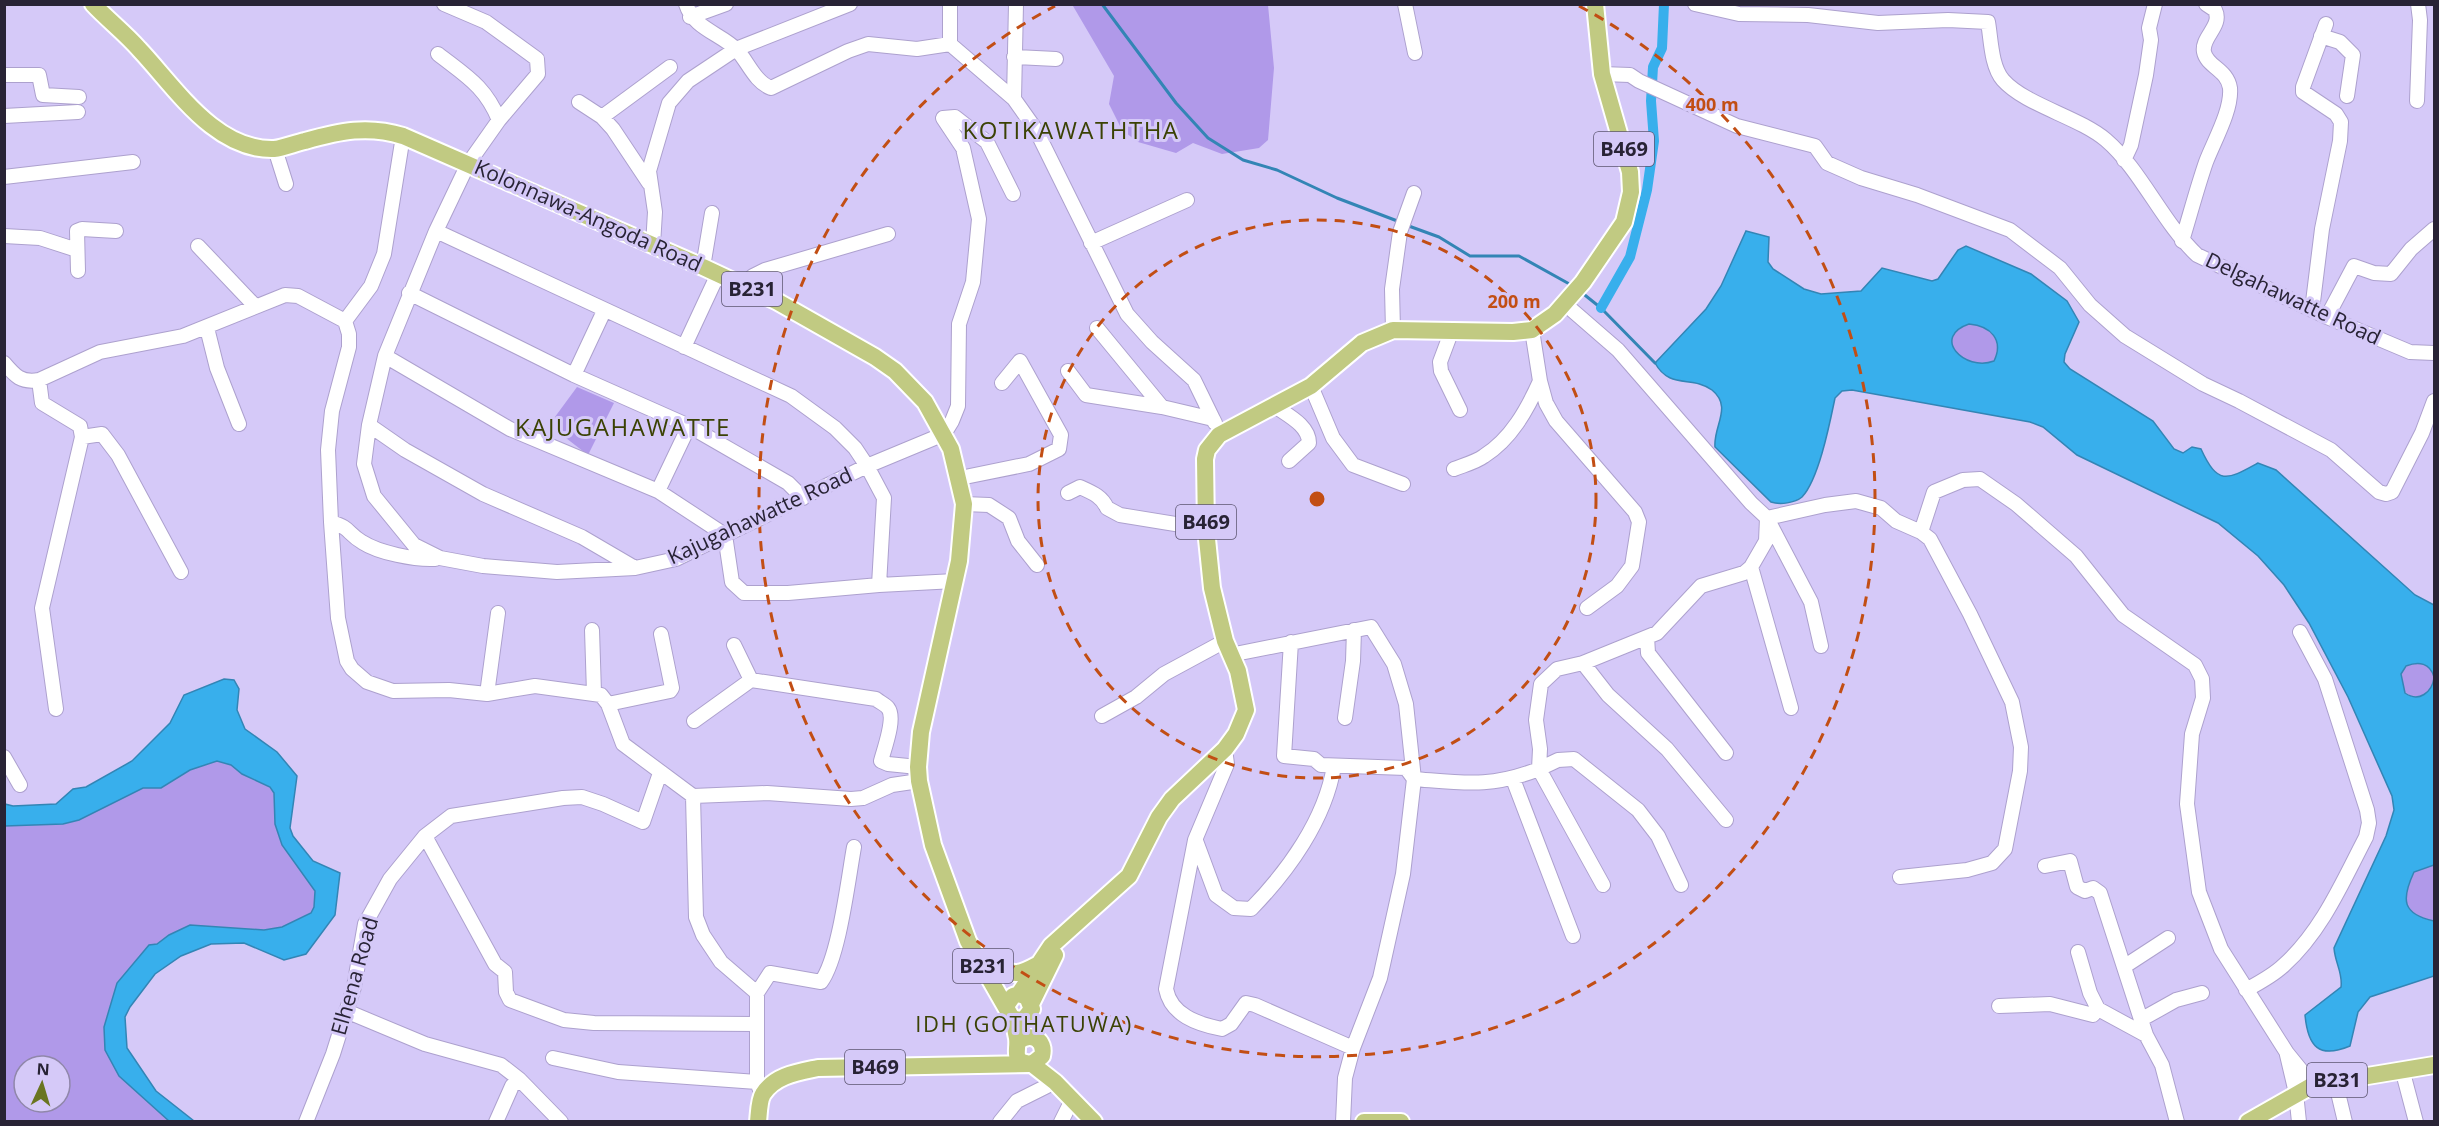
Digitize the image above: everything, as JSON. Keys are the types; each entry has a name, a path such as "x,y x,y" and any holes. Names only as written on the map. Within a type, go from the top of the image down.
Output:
{"main road":[{"name":"Kolonnawa-Angoda Road","path":"93,4 138,47 207,124 241,142 275,149 344,130 379,130 403,136 711,270 814,320 895,371 925,402 944,434 960,478 964,504 962,542 921,732 918,774 933,845 968,941 1019,1005"},
{"name":"B469","path":"1533,330 1574,293 1624,222 1631,192 1625,152 1602,74 1595,4"},
{"path":"1219,435 1276,407 1311,386 1362,343 1393,330 1513,332 1533,330"},
{"name":"B469","path":"1019,1005 1063,938 1094,906 1129,876 1159,817 1172,799 1225,749 1236,734 1246,710 1238,671 1228,648 1212,588 1206,529 1205,459 1207,450 1219,435"},
{"name":"Kolonnawa-Angoda Road","path":"963,925 973,934 1019,1005"},
{"name":"B469","path":"1019,1005 1038,965 1051,946 1063,938"},
{"path":"994,966 1006,972 1020,974 1038,965"},
{"name":"B231","path":"1019,1005 1041,1045 1055,1082"},
{"name":"B231","path":"1017,1045 1019,1005"},
{"path":"987,1065 1017,1045 1024,1037 1032,1036 1041,1045 1042,1056 1030,1064 1021,1062 1016,1055 1017,1045"},
{"name":"B469","path":"759,1088 781,1078 818,1068 1030,1064"},
{"name":"B231","path":"1030,1064 1055,1082 1094,1122"},
{"name":"B231","path":"2248,1122 2313,1085 2434,1065"},
{"path":"758,1122 759,1088"},
{"path":"1364,1122 1401,1122"}],"street":[{"name":"Kajugahawatte Road","path":"444,4 486,22 537,59 538,74 499,120 468,164 409,293 385,356 369,425 364,464 374,496 414,545 440,558 483,566 558,572 635,568 676,559 867,466 944,434"},
{"path":"688,11 726,4"},
{"path":"653,245 655,212 650,171 669,103 688,81 736,49 850,4"},
{"path":"950,4 950,44"},
{"path":"1014,99 1016,4"},
{"path":"1405,4 1415,53"},
{"name":"Delgahawatte Road","path":"1695,4 1739,14 1808,10 1878,23 1948,20 1988,22 1997,71 2004,81 2027,97 2094,131 2107,141 2124,160 2182,241 2197,255 2327,317 2410,352 2434,353"},
{"path":"2124,160 2131,145 2146,75 2151,40 2149,28 2155,4"},
{"path":"2182,241 2206,163 2229,100 2230,87 2226,75 2206,58 2204,52 2204,47 2217,20 2215,10 2206,4"},
{"path":"2417,101 2420,20 2418,4"},
{"path":"688,11 736,49 763,85 771,88 848,51 868,44 917,49 950,44 1014,99 1036,130 1126,314 1152,342 1194,380 1219,435"},
{"path":"2312,310 2322,230 2342,122 2336,114 2303,92 2324,30 2353,55 2347,96"},
{"path":"438,54 476,83 490,100 499,120"},
{"path":"1014,57 1056,59"},
{"path":"602,117 670,67"},
{"path":"1602,74 1630,75 1737,126 1815,146 1827,163 1861,178 1917,195 2010,230 2060,268 2090,305 2125,336 2203,384 2239,400 2331,450 2379,492 2386,494 2392,492 2422,434 2434,401"},
{"path":"4,75 39,75 43,95 79,97"},
{"path":"579,102 602,117 613,129 652,187"},
{"path":"4,116 78,112"},
{"path":"944,434 958,406 959,324 973,282 979,219 963,148 943,118 955,117 987,142 1013,194"},
{"path":"345,321 370,286 384,254 403,136"},
{"path":"275,149 286,184"},
{"path":"4,177 133,162"},
{"path":"1393,330 1392,289 1400,232 1414,193"},
{"path":"1091,243 1187,201"},
{"path":"684,347 711,270 712,213"},
{"path":"78,270 77,231 82,229 116,231"},
{"path":"2327,317 2354,266 2374,273 2391,274 2411,249 2434,229"},
{"path":"436,231 791,396 835,428 855,448 884,498 879,585"},
{"path":"744,285 753,276 765,270 888,234"},
{"path":"4,236 40,238 77,250"},
{"path":"198,246 255,306"},
{"path":"409,293 574,375 689,426 788,483 803,498"},
{"path":"1574,293 1618,350 1751,503 1767,518 1811,602 1821,646"},
{"path":"4,363 16,377 28,382 39,380 100,352 183,336 285,295 298,296 345,321 349,334 349,347 332,411 328,450 331,522 338,618 347,661 352,669 367,682 393,691 449,690 487,694 535,686 601,695 608,704 623,744 693,796 767,793 863,798 918,774"},
{"path":"574,375 604,311"},
{"path":"207,328 217,368 239,424"},
{"path":"1096,328 1162,407"},
{"path":"1452,330 1440,362 1441,371 1460,410"},
{"path":"1533,330 1545,403 1556,421 1635,512 1639,522 1632,566 1617,586 1587,608"},
{"path":"385,356 510,429 658,491 725,535 732,582 744,593 788,593 954,581"},
{"path":"960,478 1029,464 1059,449 1061,435 1020,361 1002,383"},
{"path":"1068,372 1086,395 1213,418"},
{"path":"39,380 42,403 80,426 82,437 42,608 56,709"},
{"path":"1454,469 1483,458 1502,443 1528,408 1540,381"},
{"path":"1311,386 1333,438 1353,465 1403,484"},
{"path":"1276,407 1305,429 1309,435 1309,443 1289,461"},
{"path":"369,425 405,450 483,494 582,537 635,568"},
{"path":"658,491 689,426"},
{"path":"82,437 102,434 118,455 181,572"},
{"path":"1921,532 1934,492 1963,480 1980,480 2016,504 2076,556 2122,615 2195,665 2202,678 2203,698 2192,734 2187,804 2199,892 2221,949 2287,1053 2313,1085"},
{"path":"1068,493 1080,487 1094,494 1104,501 1107,508 1120,515 1206,529"},
{"path":"1767,518 1825,505 1856,501 1881,508 1896,521 1921,532 1930,539 1935,548 2012,702 2021,747 2020,771 2005,849 1992,863 1967,870 1900,877"},
{"path":"964,504 989,505 1009,518 1018,541 1037,565"},
{"path":"1603,885 1539,769 1540,749 1536,720 1541,684 1557,669 1583,663 1657,633 1701,586 1744,573 1751,567 1766,541 1767,518"},
{"path":"331,522 344,526 362,543 393,554 425,559 440,558"},
{"path":"1751,567 1791,708"},
{"path":"487,694 498,613"},
{"path":"1102,716 1136,697 1164,675 1228,648 1291,642 1371,627 1394,664 1406,704 1414,779 1403,874 1380,978 1353,1048 1345,1078 1343,1122"},
{"path":"592,630 594,693"},
{"path":"1345,718 1353,661 1354,630"},
{"path":"2246,990 2283,966 2305,943 2325,914 2366,837 2369,823 2367,810 2325,679 2300,632"},
{"path":"608,704 670,692 672,688 662,634"},
{"path":"1647,637 1648,653 1726,753"},
{"path":"1291,642 1284,756 1314,759 1321,765 1406,768 1414,779 1480,784 1513,779 1558,760 1574,759 1638,810 1658,836 1681,885"},
{"path":"734,645 751,680"},
{"path":"1583,663 1608,694 1667,749 1726,820"},
{"path":"694,721 751,680 876,699 887,706 890,713 888,735 881,761 918,774"},
{"path":"1225,749 1227,764 1195,840 1166,989 1168,1001 1178,1012 1207,1026 1222,1029 1232,1024 1246,1003 1255,1005 1353,1048"},
{"path":"4,757 20,785"},
{"path":"1195,840 1216,896 1234,908 1251,909 1268,891 1306,838 1330,790 1334,766"},
{"name":"Elhena Road","path":"306,1122 333,1054 354,987 365,924 390,879 424,836 451,816 562,798 582,798 603,804 643,822 660,773"},
{"path":"1513,779 1573,936"},
{"path":"693,796 696,917 703,935 721,962 757,993"},
{"path":"424,836 495,964 505,972 506,992 510,1000 564,1020 594,1023 756,1024"},
{"path":"554,1059 618,1072 759,1088 757,993 771,973 820,982 826,975 837,935 854,847"},
{"path":"2045,866 2070,861 2077,886 2085,891 2094,888 2100,893 2146,1035 2162,1065 2177,1122"},
{"path":"2125,966 2168,938"},
{"path":"2078,952 2090,993 2098,1009 2146,1035"},
{"path":"2142,1019 2176,1000 2202,993"},
{"path":"1999,1006 2050,1004 2093,1015 2098,1009"},
{"path":"346,1011 425,1044 501,1065 519,1079 561,1122"},
{"path":"2287,1053 2296,1093 2299,1122"},
{"path":"2402,1069 2416,1122"},
{"path":"496,1122 512,1086 519,1079"},
{"path":"2335,1080 2345,1122"},
{"path":"1000,1122 1017,1101 1055,1082"},
{"path":"1061,1122 1072,1100"}],"shaded area":[{"path":"1068,5 1268,5 1274,68 1268,140 1259,148 1222,154 1193,143 1176,153 1138,142 1122,130 1109,104 1114,76 1073,6"},
{"path":"1970,324 1984,328 1993,335 1997,346 1994,361 1972,362 1962,358 1956,352 1952,344 1953,337 1959,330"},
{"path":"577,387 614,403 588,455 549,425"},
{"path":"2417,663 2429,668 2434,680 2429,692 2417,697 2405,692 2400,680 2405,668"},
{"path":"217,761 231,765 242,774 270,787 274,793 275,824 282,845 315,891 314,907 311,913 282,927 264,930 190,925 169,935 157,944 117,983 119,1076 169,1121 5,1121 4,826 63,824 79,820 143,788 161,788 190,770"},
{"path":"2434,865 2434,921 2415,914 2409,909 2405,898 2414,872"}],"water":[{"path":"1746,231 1769,237 1768,262 1773,269 1804,289 1821,294 1861,291 1882,268 1932,281 1938,279 1958,250 1966,246 2031,274 2067,301 2079,322 2065,354 2064,362 2070,369 2153,421 2174,449 2183,453 2192,447 2201,449 2218,474 2231,476 2258,463 2276,470 2415,595 2434,605 2434,677 2430,669 2423,664 2406,666 2401,674 2405,693 2415,697 2428,692 2434,678 2434,865 2414,872 2406,898 2410,910 2423,918 2434,921 2434,976 2370,997 2358,1012 2350,1046 2330,1051 2317,1047 2312,1042 2305,1015 2341,987 2334,948 2386,836 2394,810 2392,796 2348,697 2309,623 2284,585 2258,556 2218,523 2077,455 2043,427 2030,422 1852,390 1842,391 1835,398 1819,464 1808,489 1802,497 1795,501 1771,502 1715,447 1722,410 1718,396 1712,390 1697,383 1667,376 1655,363 1706,309 1721,286","holes":["1969,324 1977,325 1994,335 1997,347 1994,361 1972,362 1956,352 1952,344 1953,337 1958,330"]},
{"path":"224,679 234,680 239,689 237,710 245,729 277,752 297,776 290,828 293,836 313,861 340,873 335,915 306,954 284,960 244,943 211,944 181,956 155,974 125,1017 127,1048 156,1091 194,1121 169,1121 119,1076 105,1050 104,1027 117,983 149,945 157,944 169,935 190,925 264,930 282,927 311,913 314,907 315,891 282,845 275,824 274,793 270,787 242,774 231,765 217,761 190,770 161,788 143,788 79,820 63,824 5,826 5,804 13,806 56,804 73,789 86,787 132,761 170,723 184,695"}],"waterway":[{"path":"1102,4 1176,103 1208,138 1243,160 1277,170 1337,198 1400,222"},
{"path":"1601,308 1630,257 1647,190 1654,141 1651,101 1653,67 1662,48 1664,4"},
{"path":"1406,225 1439,237 1470,256 1519,256 1573,286"},
{"path":"1581,292 1601,308 1655,363"}],"district":[{"name":"KOTIKAWATHTHA","path":"1071,131"},
{"name":"KAJUGAHAWATTE","path":"623,428"},
{"name":"IDH (GOTHATUWA)","path":"1024,1024"}]}
